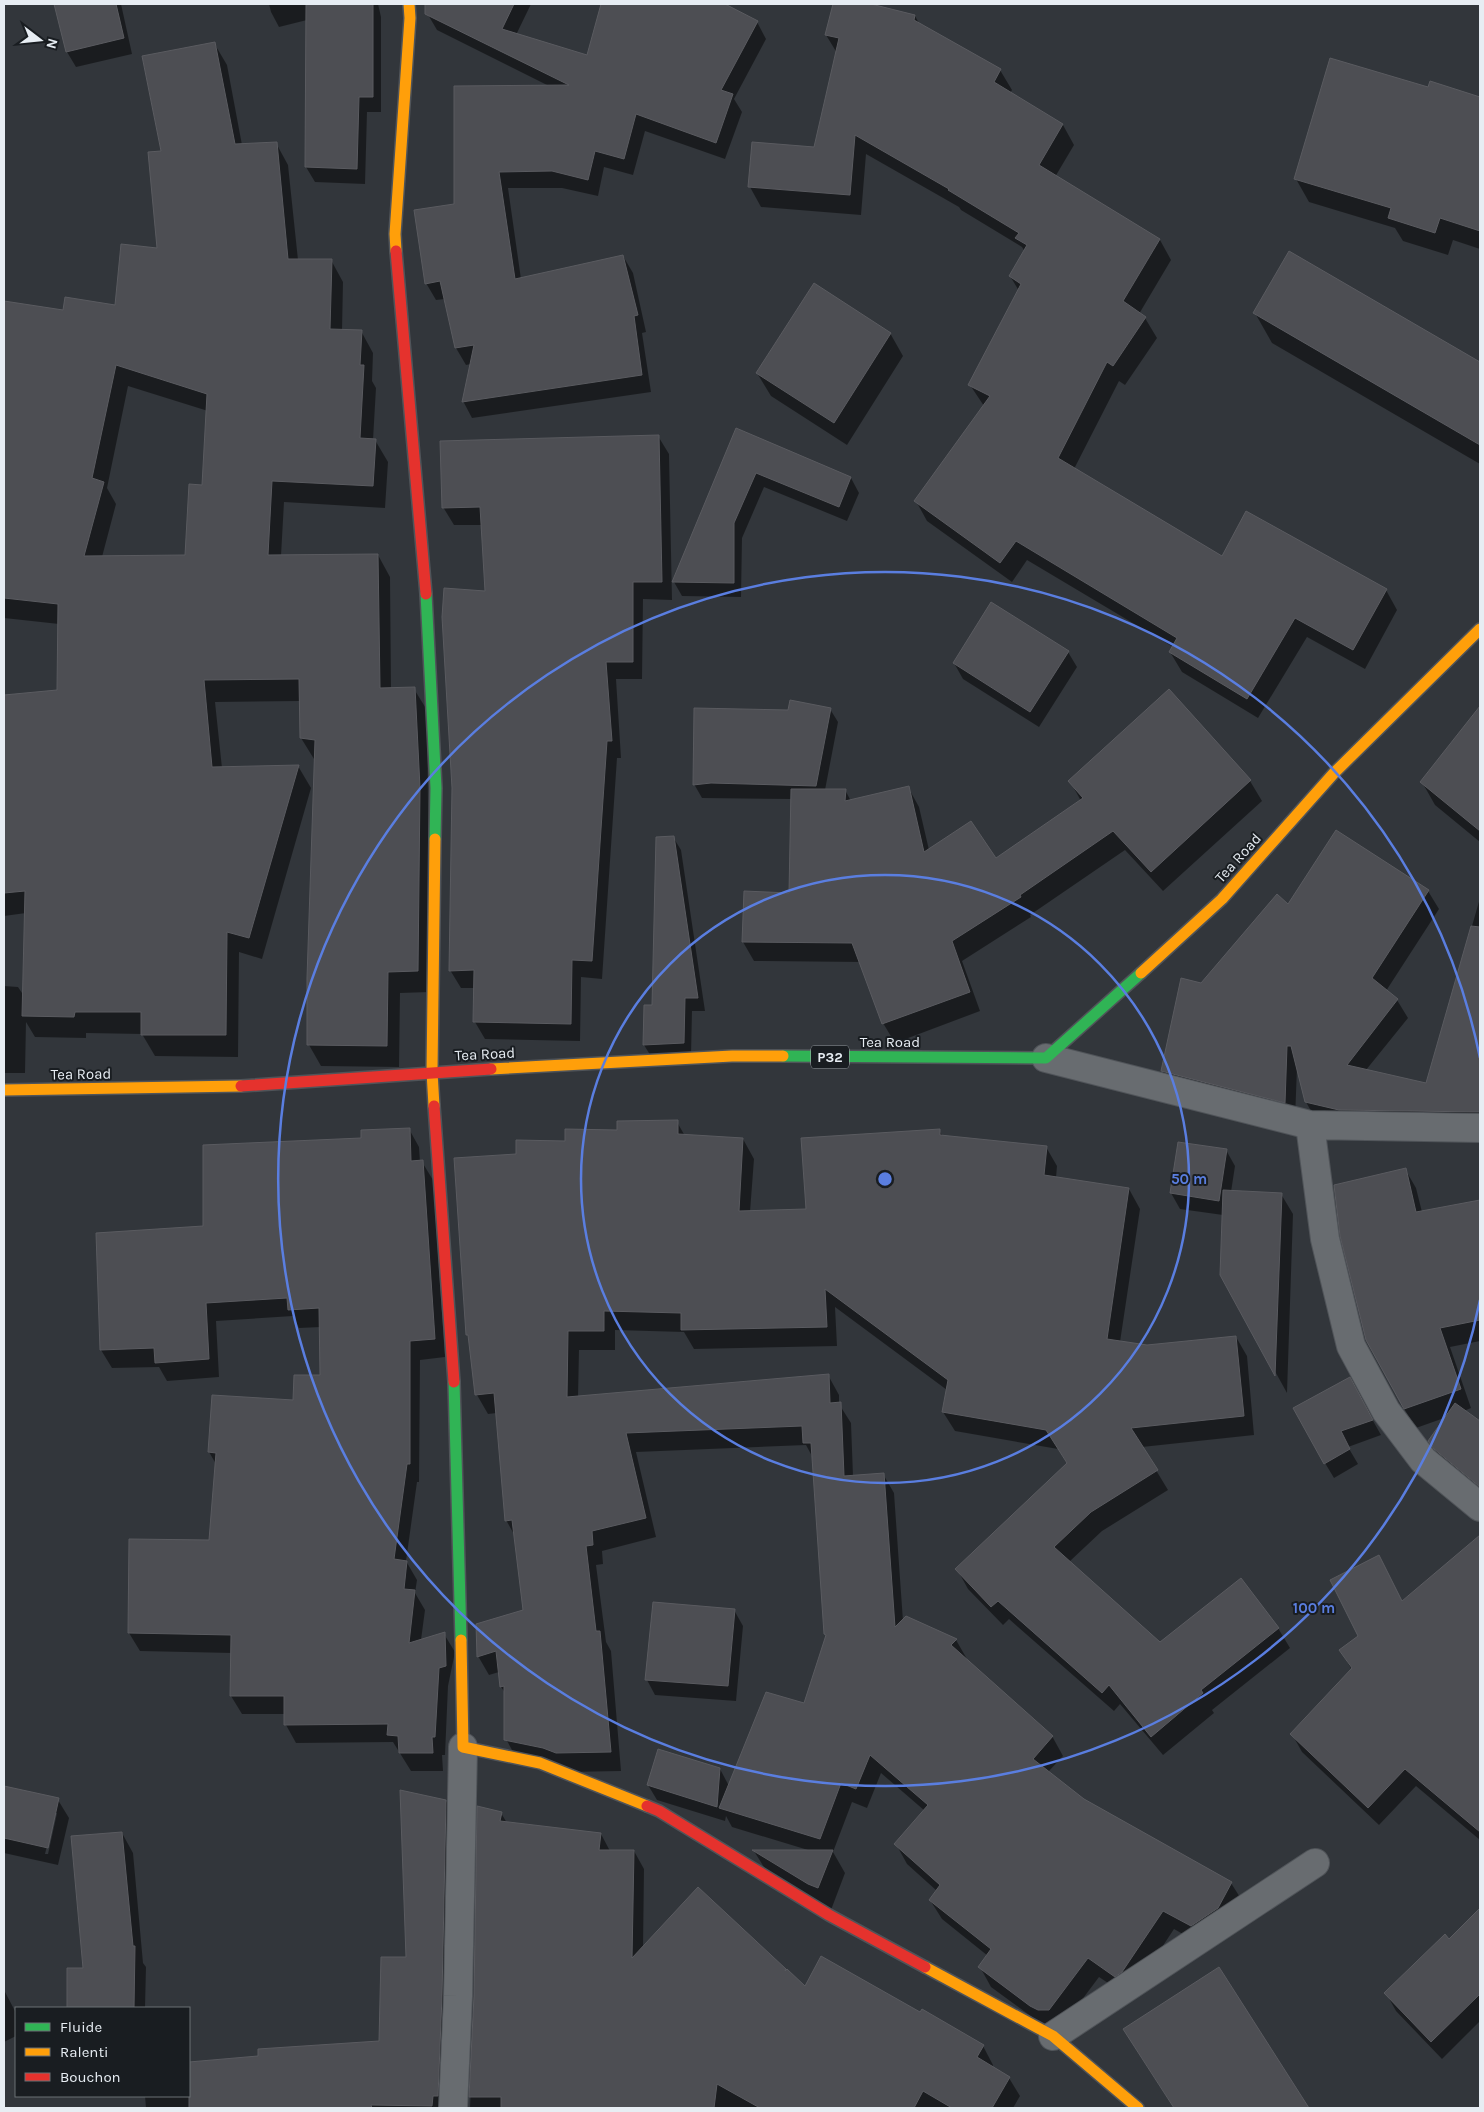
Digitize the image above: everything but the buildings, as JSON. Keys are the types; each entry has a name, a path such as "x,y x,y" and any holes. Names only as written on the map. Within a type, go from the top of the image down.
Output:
{"street":[{"path":"408,4 410,18 395,234 425,584 436,788 432,1072 456,1409 463,1747 458,1996 453,2108"},
{"name":"Tea Road","path":"4,1090 259,1086 432,1072 732,1056 1046,1058 1222,899 1334,773 1480,629"},
{"path":"1046,1058 1310,1125 1480,1128"},
{"path":"1310,1125 1325,1239 1351,1346 1386,1411 1423,1460 1480,1507"},
{"path":"463,1747 540,1763 659,1811 829,1916 1053,2036 1138,2108"},
{"path":"1053,2036 1315,1863"}],"traffic: fast":[{"path":"426,594 436,788 435,839"},
{"path":"783,1056 1046,1058 1141,973"},
{"path":"454,1382 461,1640"}],"traffic: slow":[{"path":"396,251 395,234 410,18 409,4"},
{"path":"1141,973 1222,899 1334,773 1480,629"},
{"path":"434,1106 432,1072 435,839"},
{"path":"491,1069 732,1056 783,1056"},
{"path":"4,1090 241,1086"},
{"path":"461,1640 463,1747 540,1763 647,1806"},
{"path":"925,1967 1053,2036 1138,2108"}],"traffic: jam":[{"path":"396,251 426,594"},
{"path":"241,1086 491,1069"},
{"path":"434,1106 454,1382"},
{"path":"647,1806 659,1811 829,1915 925,1967"}]}
